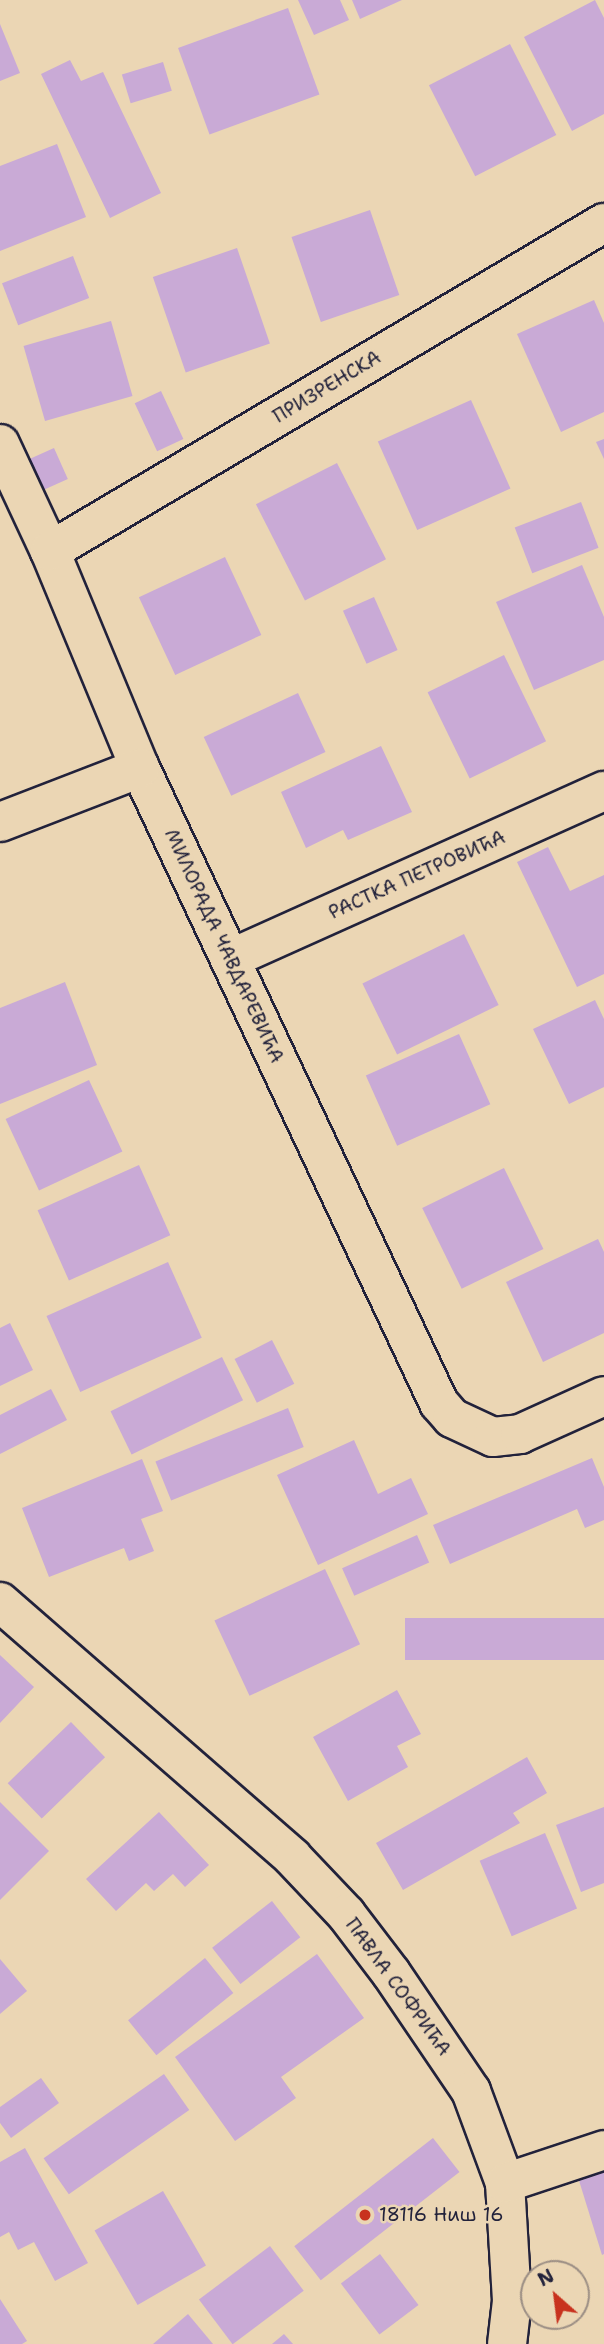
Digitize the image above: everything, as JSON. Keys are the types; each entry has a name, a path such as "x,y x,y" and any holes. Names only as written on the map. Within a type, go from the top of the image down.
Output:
{"street":[{"name":"ПРИЗРЕНСКА","path":"50,551 604,223"},
{"name":"МИЛОРАДА ЧАВДАРЕВИЋА","path":"0,444 50,551 140,768 439,1403 452,1418 473,1430 494,1437 520,1434 604,1396"},
{"path":"0,822 140,768"},
{"name":"РАСТКА ПЕТРОВИЋА","path":"230,959 604,791"},
{"name":"ПАВЛА СОФРИЋА","path":"0,1602 292,1857 346,1914 471,2091 505,2183 512,2301 507,2344"},
{"path":"505,2183 604,2150"}],"building":[{"path":"298,0 340,0 349,20 314,35"},
{"path":"352,0 402,0 360,19"},
{"path":"595,0 604,18 604,114 572,131 524,37"},
{"path":"288,8 319,94 210,134 178,48"},
{"path":"0,24 20,73 0,81"},
{"path":"510,44 556,135 475,176 429,85"},
{"path":"70,60 81,81 103,72 161,193 110,218 41,74"},
{"path":"163,62 172,91 131,103 122,75"},
{"path":"57,144 86,217 0,251 0,166"},
{"path":"370,210 399,295 321,322 292,237"},
{"path":"237,248 270,343 186,372 153,277"},
{"path":"73,256 89,298 18,325 2,283"},
{"path":"594,300 604,323 604,412 561,432 517,334"},
{"path":"111,321 132,396 45,421 24,346"},
{"path":"161,391 183,439 157,451 135,403"},
{"path":"471,400 510,489 417,530 378,441"},
{"path":"604,439 604,459 596,442"},
{"path":"54,448 68,479 42,490 28,459"},
{"path":"337,463 386,559 305,601 256,504"},
{"path":"581,502 599,548 532,573 515,527"},
{"path":"225,557 261,635 175,675 139,597"},
{"path":"582,565 604,617 604,660 534,690 496,602"},
{"path":"374,597 398,650 367,664 343,611"},
{"path":"504,655 546,741 470,779 428,692"},
{"path":"298,693 325,752 231,796 204,737"},
{"path":"381,746 412,812 348,840 343,830 306,848 281,792"},
{"path":"548,847 570,891 604,875 604,974 577,987 517,862"},
{"path":"464,934 499,1005 397,1055 362,984"},
{"path":"65,982 97,1065 0,1104 0,1008"},
{"path":"595,1000 604,1019 604,1087 569,1104 533,1029"},
{"path":"459,1034 490,1104 397,1146 366,1075"},
{"path":"89,1080 122,1152 39,1190 6,1119"},
{"path":"139,1165 170,1235 69,1280 38,1210"},
{"path":"504,1168 543,1249 462,1289 422,1208"},
{"path":"598,1239 604,1252 604,1333 543,1362 506,1282"},
{"path":"168,1262 202,1338 80,1392 46,1316"},
{"path":"10,1323 33,1370 0,1386 0,1328"},
{"path":"272,1340 294,1384 257,1403 235,1359"},
{"path":"222,1357 243,1400 132,1455 111,1411"},
{"path":"51,1389 67,1420 0,1454 0,1415"},
{"path":"288,1408 304,1447 171,1501 155,1462"},
{"path":"354,1440 378,1494 411,1478 428,1514 318,1565 277,1475"},
{"path":"592,1458 604,1487 604,1520 585,1528 577,1509 450,1564 433,1525"},
{"path":"142,1459 163,1511 141,1519 154,1551 129,1561 124,1548 49,1577 22,1508"},
{"path":"417,1535 429,1562 354,1596 342,1568"},
{"path":"325,1569 360,1644 250,1696 214,1621"},
{"path":"405,1618 604,1618 604,1660 405,1660"},
{"path":"0,1655 34,1687 0,1723"},
{"path":"397,1690 421,1734 397,1746 408,1767 348,1801 313,1737"},
{"path":"71,1722 105,1757 42,1818 8,1783"},
{"path":"527,1757 547,1793 513,1813 520,1823 403,1890 376,1843"},
{"path":"0,1802 49,1851 0,1900"},
{"path":"604,1807 604,1883 581,1892 556,1825"},
{"path":"159,1812 209,1865 185,1887 173,1874 154,1891 146,1883 116,1911 86,1879"},
{"path":"545,1833 577,1908 512,1936 480,1861"},
{"path":"272,1901 300,1937 240,1984 212,1948"},
{"path":"317,1954 364,2018 281,2077 296,2098 235,2141 175,2057"},
{"path":"205,1958 233,1993 156,2055 128,2020"},
{"path":"0,1959 27,1991 0,2014"},
{"path":"164,2074 189,2110 69,2194 44,2158"},
{"path":"41,2078 59,2103 11,2138 0,2123 0,2107"},
{"path":"433,2138 459,2172 321,2280 294,2246"},
{"path":"25,2148 88,2263 55,2281 34,2242 18,2250 9,2232 0,2237 0,2162"},
{"path":"604,2166 604,2254 602,2255 577,2174"},
{"path":"163,2191 206,2265 138,2305 95,2230"},
{"path":"270,2246 304,2291 233,2344 199,2300"},
{"path":"380,2254 419,2305 379,2335 341,2283"},
{"path":"0,2299 27,2341 22,2344 0,2344"},
{"path":"188,2314 213,2344 153,2344"},
{"path":"284,2334 293,2344 272,2344"}],"place":[{"name":"18116 Ниш 16","path":"365,2215"}]}
